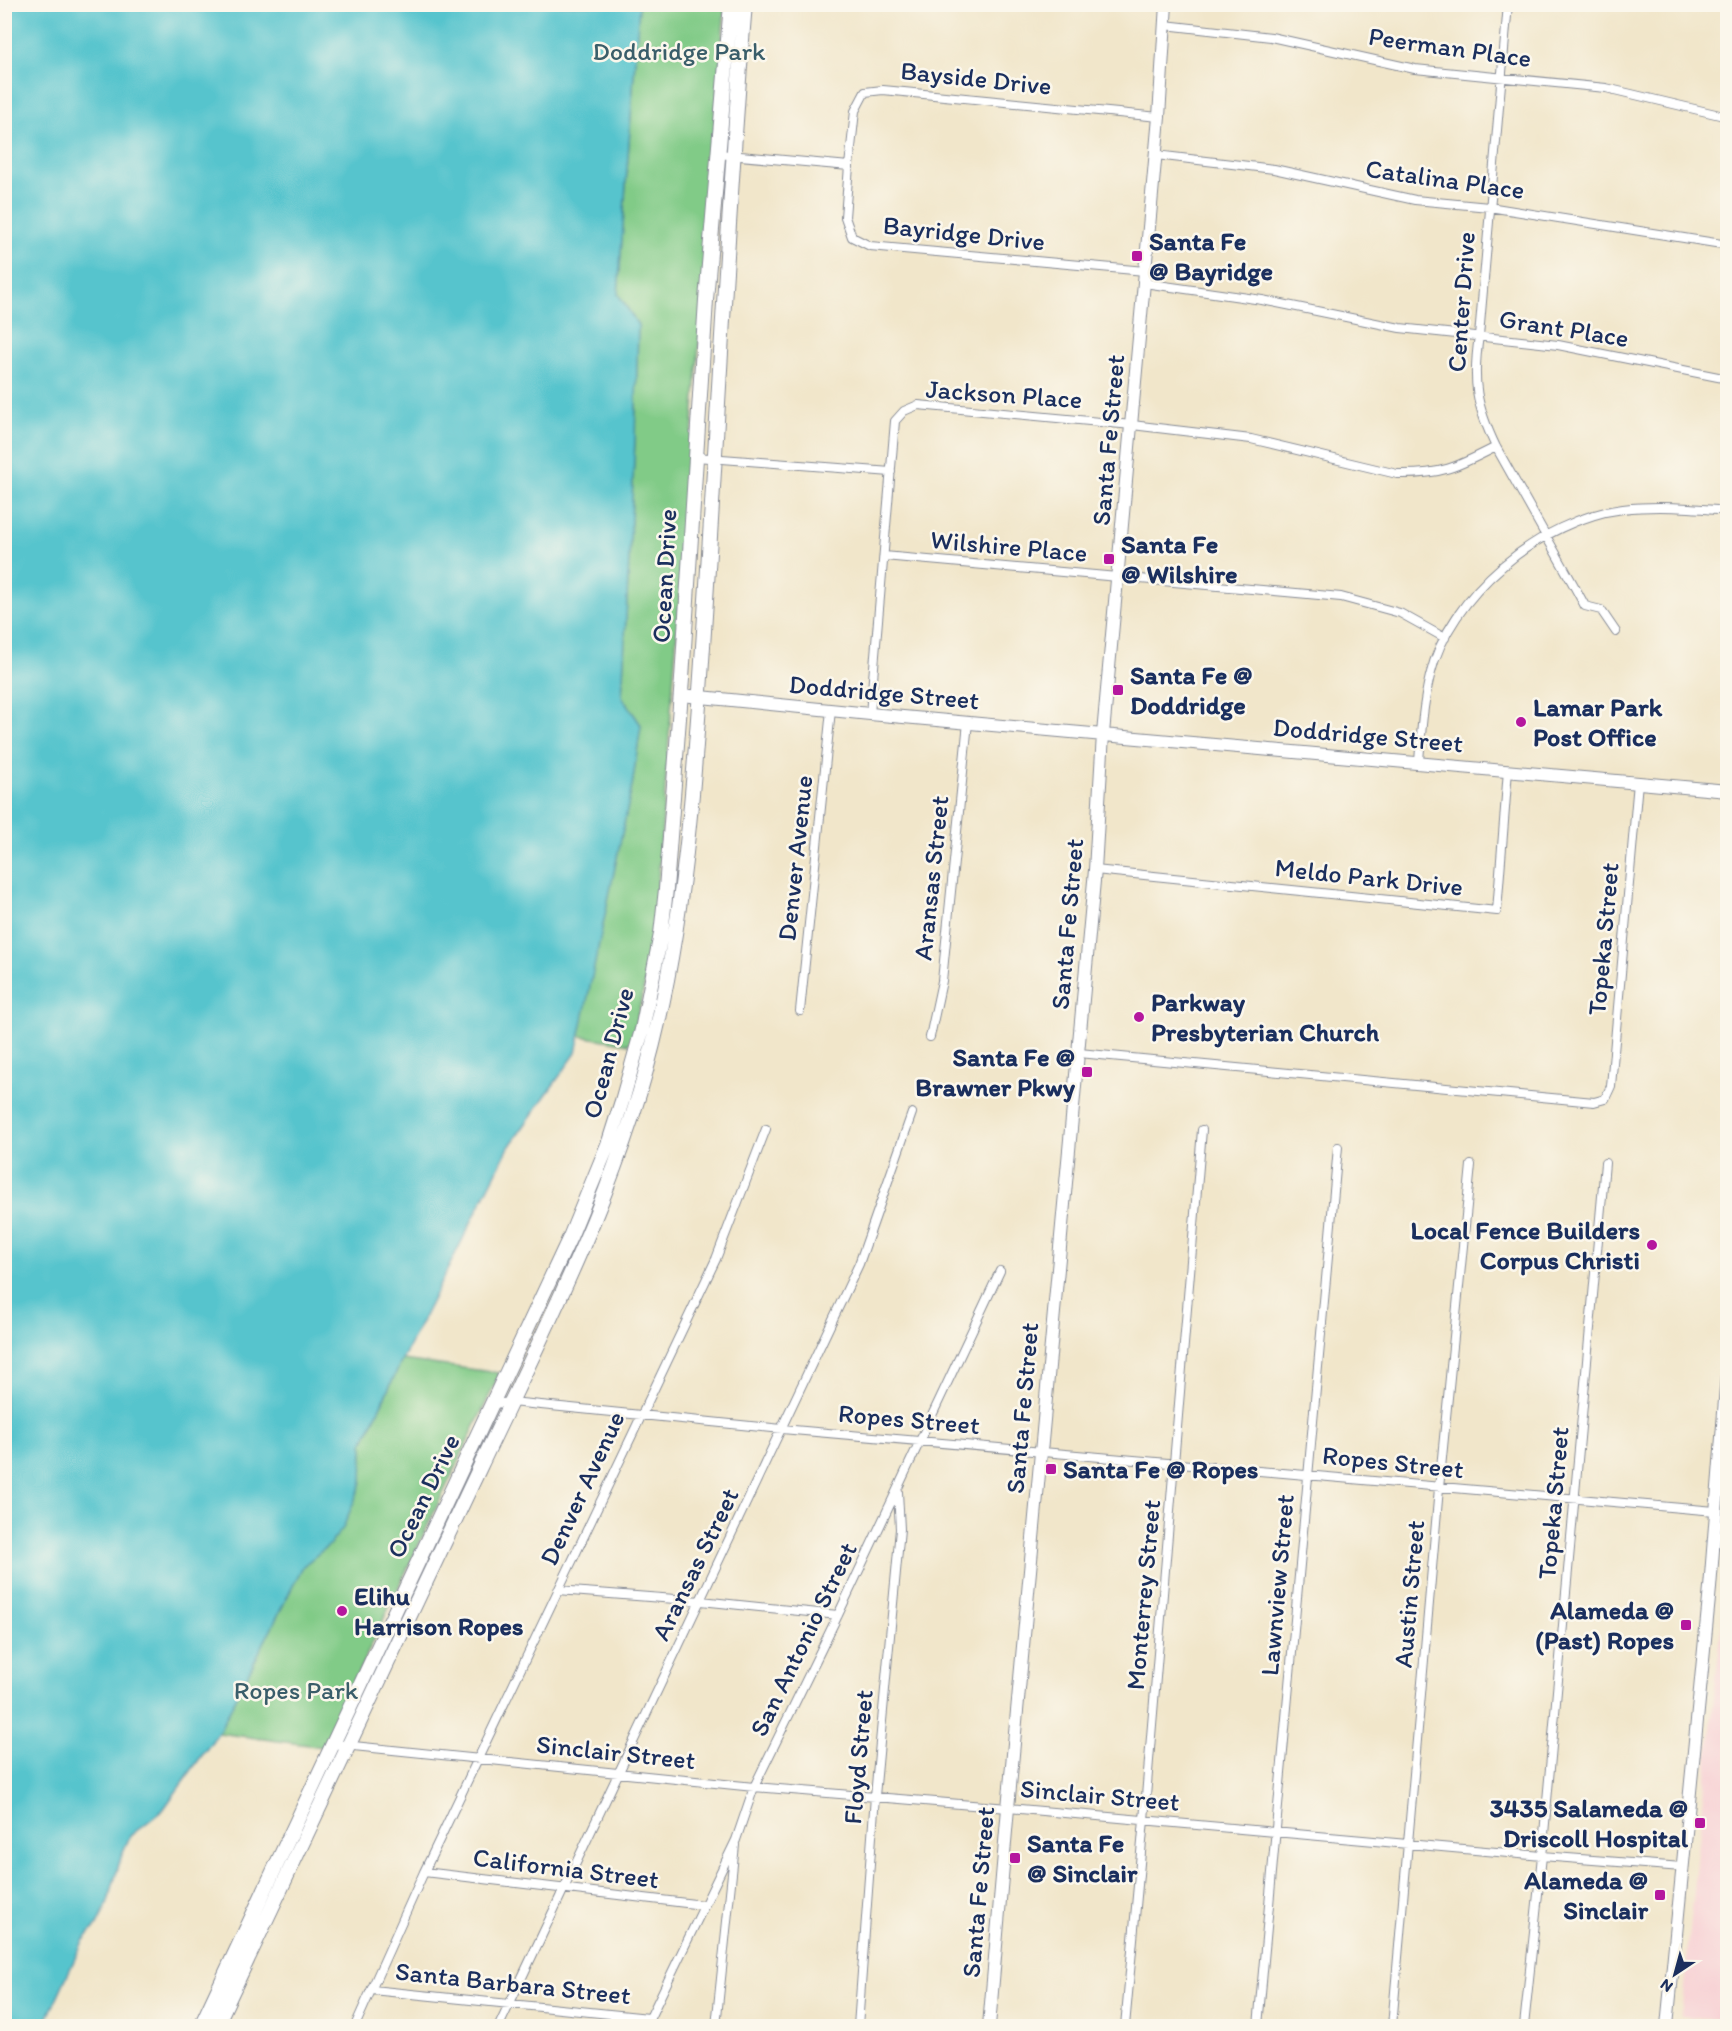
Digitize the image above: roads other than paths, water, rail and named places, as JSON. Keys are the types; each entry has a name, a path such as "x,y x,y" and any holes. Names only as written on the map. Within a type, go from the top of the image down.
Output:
{"main road":[{"name":"Ocean Drive","path":"216,2026 271,1911 303,1826 341,1746 375,1690 511,1402 577,1240 605,1192 642,1030 661,973 682,893 700,697 724,302 725,155 731,4"},
{"name":"Ocean Drive","path":"661,973 706,300 745,4"},
{"name":"Santa Fe Street","path":"989,2026 1040,1452 1079,1053 1095,870 1103,734 1156,155 1166,4"},
{"path":"706,300 724,302"},
{"path":"702,374 720,374"},
{"name":"Doddridge Street","path":"681,695 1728,791"},
{"name":"Ocean Drive","path":"577,1240 591,1186 616,1144"},
{"path":"591,1186 605,1192"},
{"name":"Ocean Drive","path":"341,1746 361,1684 412,1575 494,1404 556,1287"},
{"path":"1667,2026 1710,1588 1715,1511 1724,1445 1728,1362"},
{"path":"412,1575 426,1581"},
{"path":"361,1684 375,1690"},
{"name":"Ocean Drive","path":"201,2026 257,1905 303,1826"},
{"path":"257,1905 271,1911"},
{"path":"232,1959 246,1964"},
{"path":"212,2002 225,2008"}],"street":[{"name":"Center Drive","path":"1508,4 1475,364 1475,386 1485,424 1496,447 1586,606 1601,610 1616,632"},
{"name":"Peerman Place","path":"1165,25 1271,37 1415,69 1606,88 1728,117"},
{"name":"Bayside Drive","path":"849,166 855,111 865,92 883,90 1159,117"},
{"path":"725,155 849,166"},
{"name":"Catalina Place","path":"1156,155 1274,169 1415,200 1489,207 1728,244"},
{"name":"Bayridge Drive","path":"849,166 845,218 852,237 870,246 1145,277"},
{"name":"Grant Place","path":"1145,277 1400,328 1558,345 1728,380"},
{"name":"Jackson Place","path":"891,472 896,421 904,411 918,405 1132,425 1251,439 1397,474 1428,473 1455,468 1496,447"},
{"path":"696,457 891,472 870,714"},
{"path":"1419,762 1422,719 1430,674 1445,638 1485,580 1513,556 1547,536 1586,518 1621,509 1670,506 1728,511"},
{"name":"Wilshire Place","path":"884,556 1341,597 1400,613 1445,638"},
{"name":"Denver Avenue","path":"800,1011 831,710"},
{"name":"Aransas Street","path":"930,1037 942,981 968,722"},
{"name":"Meldo Park Drive","path":"1095,870 1497,911 1508,770"},
{"name":"Topeka Street","path":"1079,1053 1594,1102 1605,1099 1611,1086 1638,782"},
{"name":"Aransas Street","path":"498,2026 859,1264 912,1113"},
{"name":"Denver Avenue","path":"355,2026 424,1872 480,1759 716,1259 766,1129"},
{"name":"Monterrey Street","path":"1125,2026 1202,1130"},
{"name":"Lawnview Street","path":"1258,2026 1338,1146"},
{"name":"Topeka Street","path":"1524,2026 1542,1856 1605,1163"},
{"name":"Austin Street","path":"1392,2026 1439,1488 1471,1166"},
{"name":"San Antonio Street","path":"648,2023 736,1840 754,1787 922,1441 1000,1271"},
{"name":"Ropes Street","path":"494,1404 511,1402 782,1429 1715,1511"},
{"name":"Floyd Street","path":"858,2026 875,1796 900,1529 898,1491"},
{"path":"558,1590 838,1615"},
{"name":"Sinclair Street","path":"341,1746 754,1787 1682,1867"},
{"path":"716,2026 736,1840"},
{"name":"California Street","path":"424,1872 703,1905"},
{"name":"Santa Barbara Street","path":"372,1990 509,2004 648,2023"}],"water":[{"path":"5,4 639,5 618,294 638,325 635,440 622,697 641,725 632,786 576,1053 509,1147 402,1360 363,1443 362,1482 343,1528 330,1544 303,1566 218,1733 163,1810 130,1836 122,1854 107,1905 97,1925 83,1941 44,2026 4,2026"}],"place":[{"name":"Santa Fe @ Bayridge","path":"1137,256"},
{"name":"Santa Fe @ Wilshire","path":"1109,559"},
{"name":"Santa Fe @ Doddridge","path":"1118,690"},
{"name":"Lamar Park Post Office","path":"1521,722"},
{"name":"Parkway Presbyterian Church","path":"1139,1017"},
{"name":"Santa Fe @ Brawner Pkwy","path":"1087,1072"},
{"name":"Local Fence Builders Corpus Christi","path":"1652,1245"},
{"name":"Santa Fe @ Ropes","path":"1051,1469"},
{"name":"Elihu Harrison Ropes","path":"342,1611"},
{"name":"Alameda @ (Past) Ropes","path":"1686,1625"},
{"name":"3435 Salameda @ Driscoll Hospital","path":"1700,1823"},
{"name":"Santa Fe @ Sinclair","path":"1015,1858"},
{"name":"Alameda @ Sinclair","path":"1660,1895"}],"park label":[{"name":"Doddridge Park","path":"679,51"},
{"name":"Ropes Park","path":"296,1690"}]}
